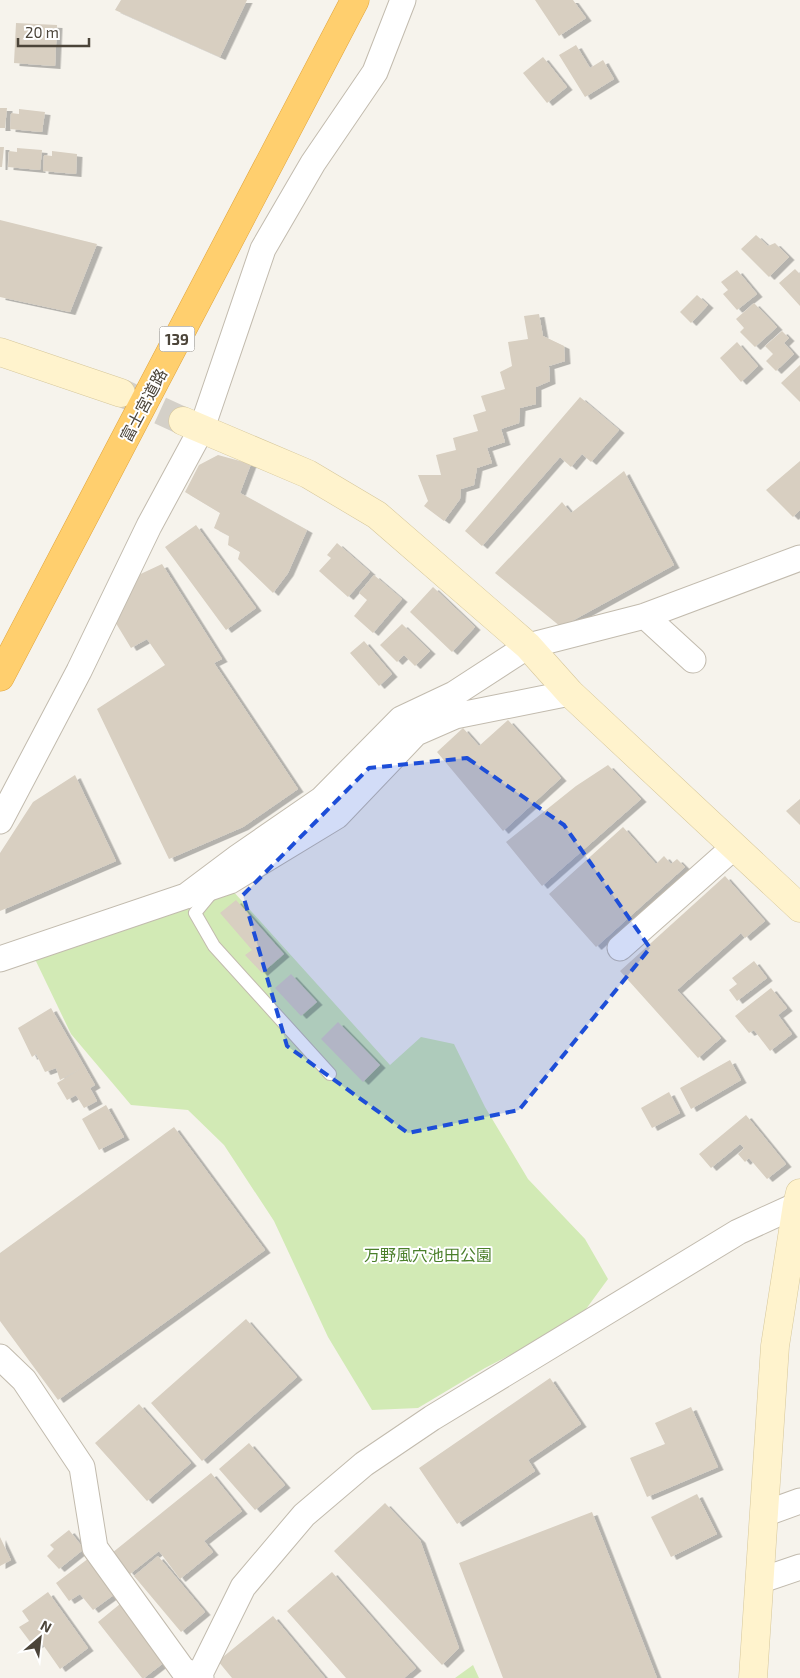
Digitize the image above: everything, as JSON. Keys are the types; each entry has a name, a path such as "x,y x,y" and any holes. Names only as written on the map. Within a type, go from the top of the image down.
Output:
{"highway":[{"name":"富士宮道路","path":"0,677 355,0"}],"street":[{"path":"0,821 79,671 149,526 193,425 263,249 313,163 375,72 403,0"},
{"path":"0,352 120,392"},
{"path":"193,425 308,474 377,515 528,646 570,693 800,908"},
{"path":"186,896 238,857 322,799 401,719 454,694 528,646 645,616 800,558"},
{"path":"645,616 693,660"},
{"path":"0,959 230,881 337,816 416,734 455,716 570,693"},
{"path":"620,948 734,847"},
{"path":"753,1678 776,1346 798,1199"},
{"path":"0,1357 24,1380 82,1466 94,1548 183,1670 200,1677 243,1587 304,1515 364,1464 432,1418 738,1232 798,1199"},
{"path":"764,1514 800,1501"},
{"path":"759,1581 800,1567"}],"lane":[{"path":"219,885 195,913 214,946 330,1074"}],"highlighted area":[{"path":"467,758 564,825 650,948 519,1110 408,1133 287,1046 243,895 369,768"}],"green space":[{"name":"万野風穴池田公園","path":"232,890 390,1065 421,1037 454,1044 485,1107 528,1179 585,1239 608,1279 578,1320 485,1368 418,1408 372,1410 328,1337 274,1221 224,1145 188,1110 131,1105 71,1034 33,955"},
{"path":"473,1665 479,1678 455,1678"}],"building":[{"path":"121,0 247,0 220,57 115,10"},
{"path":"535,0 573,0 586,18 559,36"},
{"path":"16,23 57,25 55,66 14,63"},
{"path":"576,45 590,68 603,60 614,79 585,97 559,55"},
{"path":"543,57 567,87 547,103 523,73"},
{"path":"0,108 7,108 5,128 0,128"},
{"path":"19,109 45,112 42,132 10,129 11,113 19,114"},
{"path":"0,147 4,147 2,167 0,167"},
{"path":"17,148 42,150 40,170 8,167 9,151 17,152"},
{"path":"52,151 77,154 76,174 43,171 44,155 52,156"},
{"path":"0,220 97,244 70,312 0,297"},
{"path":"756,235 768,246 775,243 789,257 769,277 741,249"},
{"path":"795,269 800,274 800,306 779,283"},
{"path":"737,270 757,294 737,310 723,294 728,290 721,282"},
{"path":"697,295 708,305 691,323 680,312"},
{"path":"754,303 777,327 755,347 740,332 744,328 736,319"},
{"path":"539,314 543,336 564,346 565,361 549,366 550,381 536,387 536,404 520,408 519,423 501,429 505,442 487,448 492,463 477,468 474,485 461,489 460,499 444,521 424,506 428,501 418,475 441,475 436,455 456,450 453,438 478,431 473,415 486,411 481,396 505,389 500,372 512,366 508,342 528,339 524,316"},
{"path":"782,331 789,338 784,343 794,354 776,371 766,361 773,354 765,346"},
{"path":"737,342 758,366 741,382 720,358"},
{"path":"800,365 800,402 781,383"},
{"path":"580,397 619,430 591,462 582,454 571,467 560,457 482,546 465,531"},
{"path":"218,455 251,464 240,493 307,530 288,573 273,593 238,559 240,552 228,545 229,536 214,528 220,513 185,492 199,465"},
{"path":"800,461 800,510 793,517 766,490"},
{"path":"624,471 674,565 561,627 495,573 562,502 571,513"},
{"path":"196,525 256,608 226,630 165,547"},
{"path":"337,543 370,572 348,597 319,571 331,558 327,555"},
{"path":"162,564 222,659 214,663 298,789 243,827 169,859 97,709 165,665 147,639 131,648 114,620 132,578"},
{"path":"374,575 402,599 373,633 354,616 367,600 359,593"},
{"path":"433,587 475,627 452,652 410,612"},
{"path":"402,624 430,651 415,666 404,655 397,662 380,645"},
{"path":"364,641 392,674 379,686 350,653"},
{"path":"508,720 561,778 503,831 437,752 463,728 479,746"},
{"path":"608,765 641,799 542,886 506,842 576,786"},
{"path":"75,775 116,861 0,911 0,853 33,802"},
{"path":"800,799 800,825 786,811"},
{"path":"623,827 656,864 664,856 671,864 677,859 685,867 596,947 549,894"},
{"path":"725,876 765,921 745,938 741,933 677,990 721,1038 698,1058 620,971"},
{"path":"236,900 284,954 262,973 245,955 252,950 220,913"},
{"path":"754,961 767,978 737,1001 729,990 737,984 732,978"},
{"path":"291,974 317,1002 301,1016 275,988"},
{"path":"771,988 787,1008 778,1015 792,1034 770,1051 754,1030 749,1033 735,1016"},
{"path":"51,1008 95,1085 90,1088 97,1101 84,1108 76,1095 67,1100 57,1083 82,1068 60,1080 56,1068 45,1072 36,1054 32,1057 18,1028"},
{"path":"338,1022 380,1065 363,1082 321,1039"},
{"path":"730,1060 741,1080 691,1109 680,1088"},
{"path":"669,1092 680,1113 652,1128 641,1108"},
{"path":"106,1105 124,1137 99,1150 82,1119"},
{"path":"746,1115 786,1164 767,1179 749,1158 745,1162 738,1154 744,1148 740,1144 711,1168 699,1154"},
{"path":"174,1127 265,1250 58,1400 0,1321 0,1253"},
{"path":"246,1319 297,1377 202,1461 151,1403"},
{"path":"550,1378 581,1424 528,1460 535,1471 457,1524 419,1468"},
{"path":"139,1404 191,1463 147,1501 95,1443"},
{"path":"691,1407 718,1467 647,1497 630,1458 665,1444 655,1423"},
{"path":"249,1443 285,1485 255,1510 219,1469"},
{"path":"211,1473 242,1511 204,1541 213,1552 180,1579 159,1551 130,1574 112,1553"},
{"path":"697,1494 717,1534 671,1557 651,1517"},
{"path":"385,1503 420,1540 459,1648 442,1665 334,1551"},
{"path":"592,1512 657,1678 503,1678 459,1563"},
{"path":"69,1530 84,1549 59,1569 47,1556 54,1549 50,1545"},
{"path":"0,1537 11,1560 0,1566"},
{"path":"158,1556 205,1612 181,1632 134,1576"},
{"path":"89,1558 115,1594 93,1610 80,1594 69,1601 56,1583"},
{"path":"332,1572 416,1668 404,1678 346,1678 287,1611"},
{"path":"48,1592 88,1648 60,1669 41,1642 34,1647 19,1627 29,1621 22,1611"},
{"path":"120,1604 166,1661 144,1678 142,1678 98,1622"},
{"path":"273,1616 325,1678 232,1678 218,1661"}],"tunnel":[{"path":"122,393 183,421"}]}
